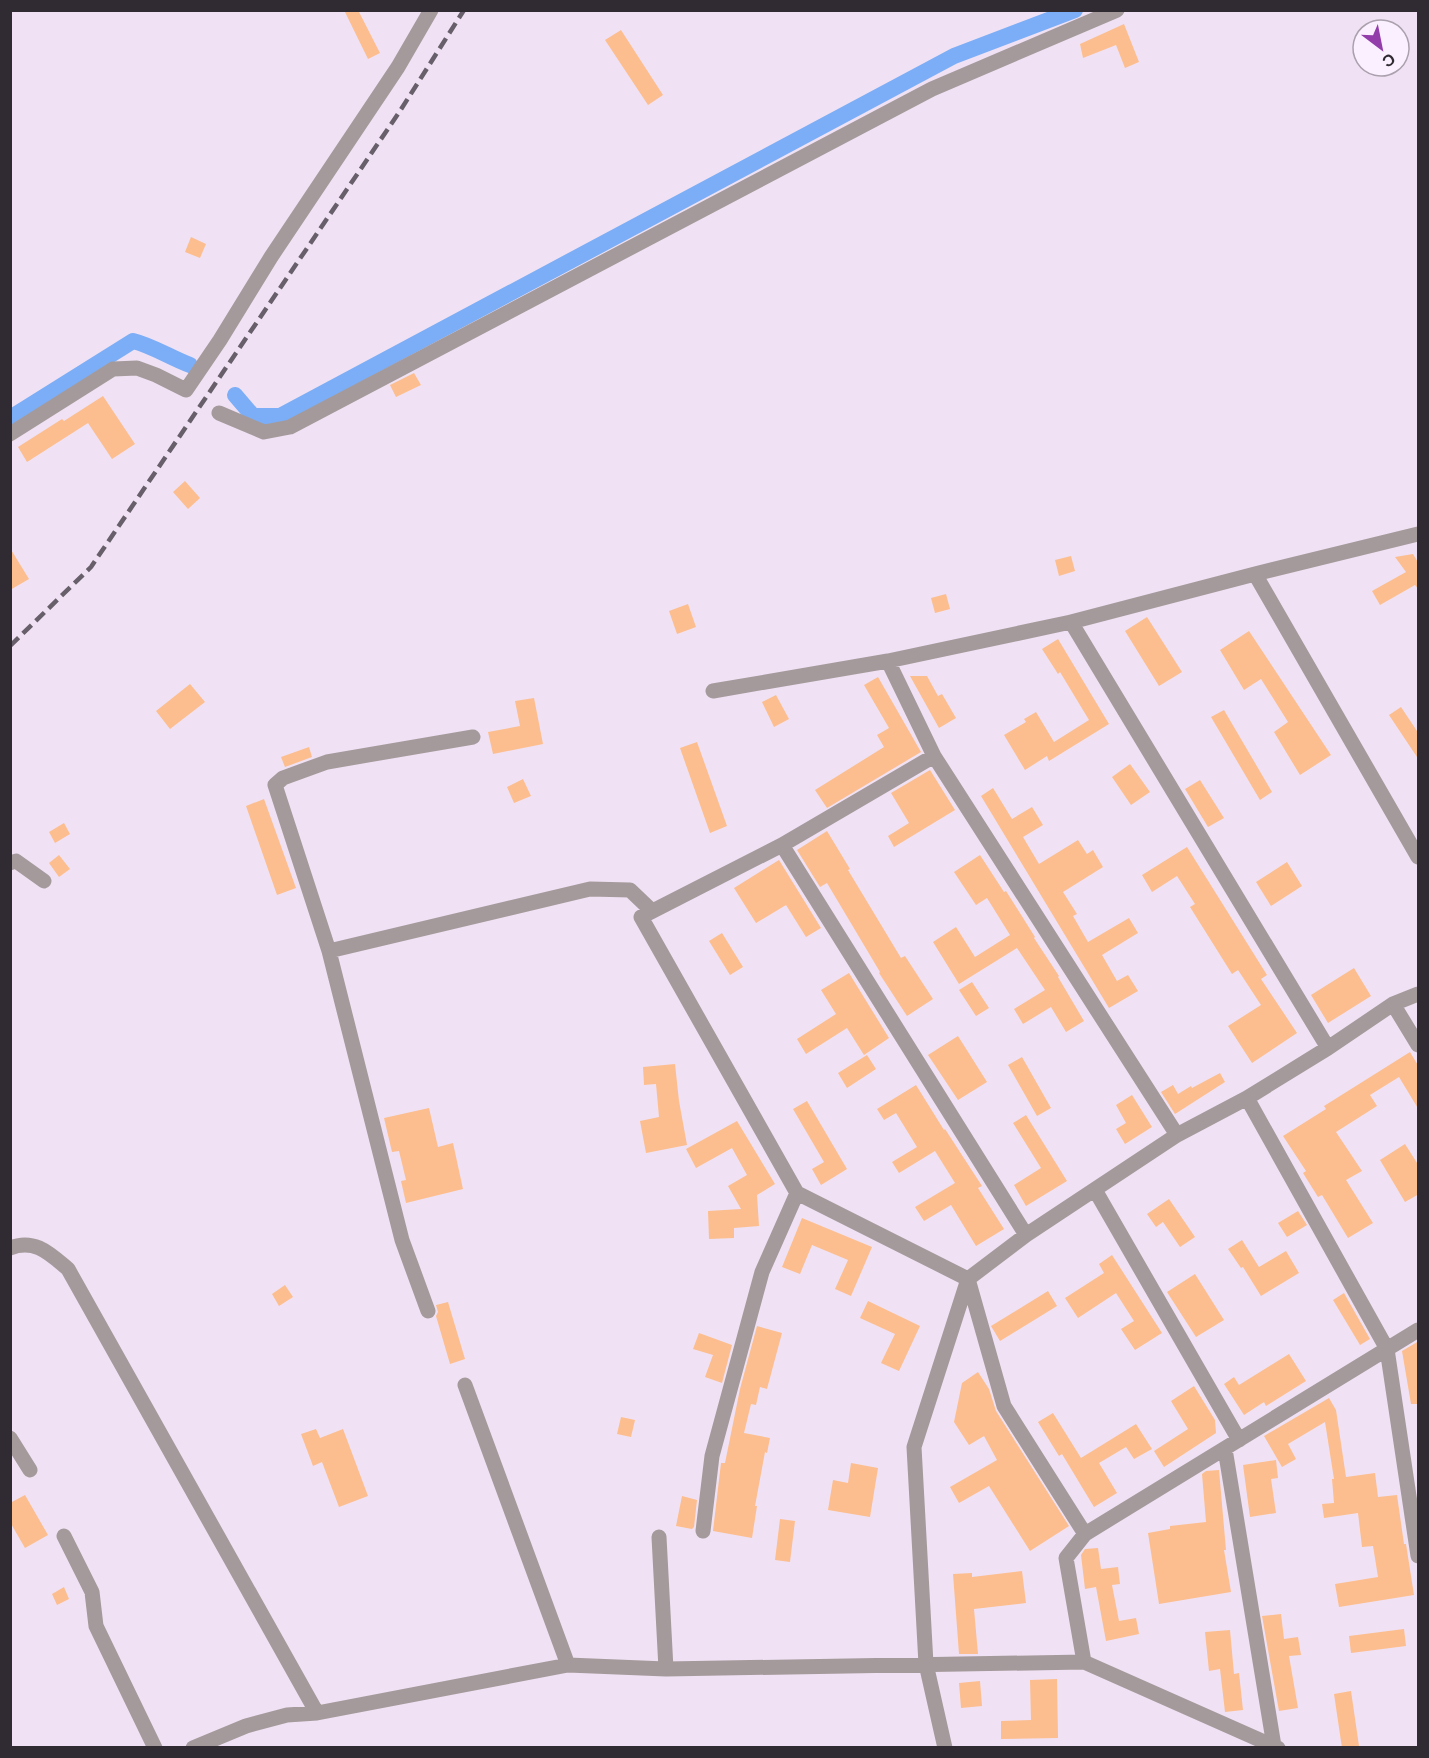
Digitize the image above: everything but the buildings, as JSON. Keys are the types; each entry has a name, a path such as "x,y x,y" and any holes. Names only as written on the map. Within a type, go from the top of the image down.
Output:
{"street":[{"path":"10,434 113,369 137,368 186,390 271,257 398,67 431,10"},
{"path":"219,413 264,432 290,427 932,89 1117,10"},
{"path":"713,691 888,660 1071,622 1419,534"},
{"path":"1255,574 1419,857"},
{"path":"1071,622 1328,1048"},
{"path":"888,660 934,756 1177,1135"},
{"path":"428,1311 402,1240 329,951 275,785 283,778 327,762 473,737"},
{"path":"934,756 782,845 641,917 797,1193 968,1279 1004,1406 1085,1534"},
{"path":"782,845 1026,1235"},
{"path":"10,863 16,861 44,881"},
{"path":"329,951 590,889 630,890 652,911"},
{"path":"945,1748 926,1664 914,1447 968,1279 1026,1235 1177,1135 1247,1098 1328,1048 1393,1004 1419,994"},
{"path":"1393,1004 1419,1045"},
{"path":"1247,1098 1387,1349 1419,1556"},
{"path":"1095,1190 1239,1440"},
{"path":"703,1531 712,1456 762,1272 797,1193"},
{"path":"10,1248 22,1244 44,1249 68,1269 317,1713"},
{"path":"1084,1662 1066,1558 1085,1534 1419,1330"},
{"path":"465,1385 568,1665"},
{"path":"10,1438 30,1470"},
{"path":"1225,1449 1276,1747"},
{"path":"64,1536 92,1592 96,1626 155,1748"},
{"path":"659,1537 666,1669"},
{"path":"193,1748 246,1726 287,1715 317,1713 568,1665 666,1669 1084,1662 1276,1747"}],"waterway":[{"path":"235,395 253,416 280,416 954,56 1075,10"},
{"path":"10,418 133,341 190,365"}],"railway":[{"path":"10,646 91,567 400,111 464,10"}]}
